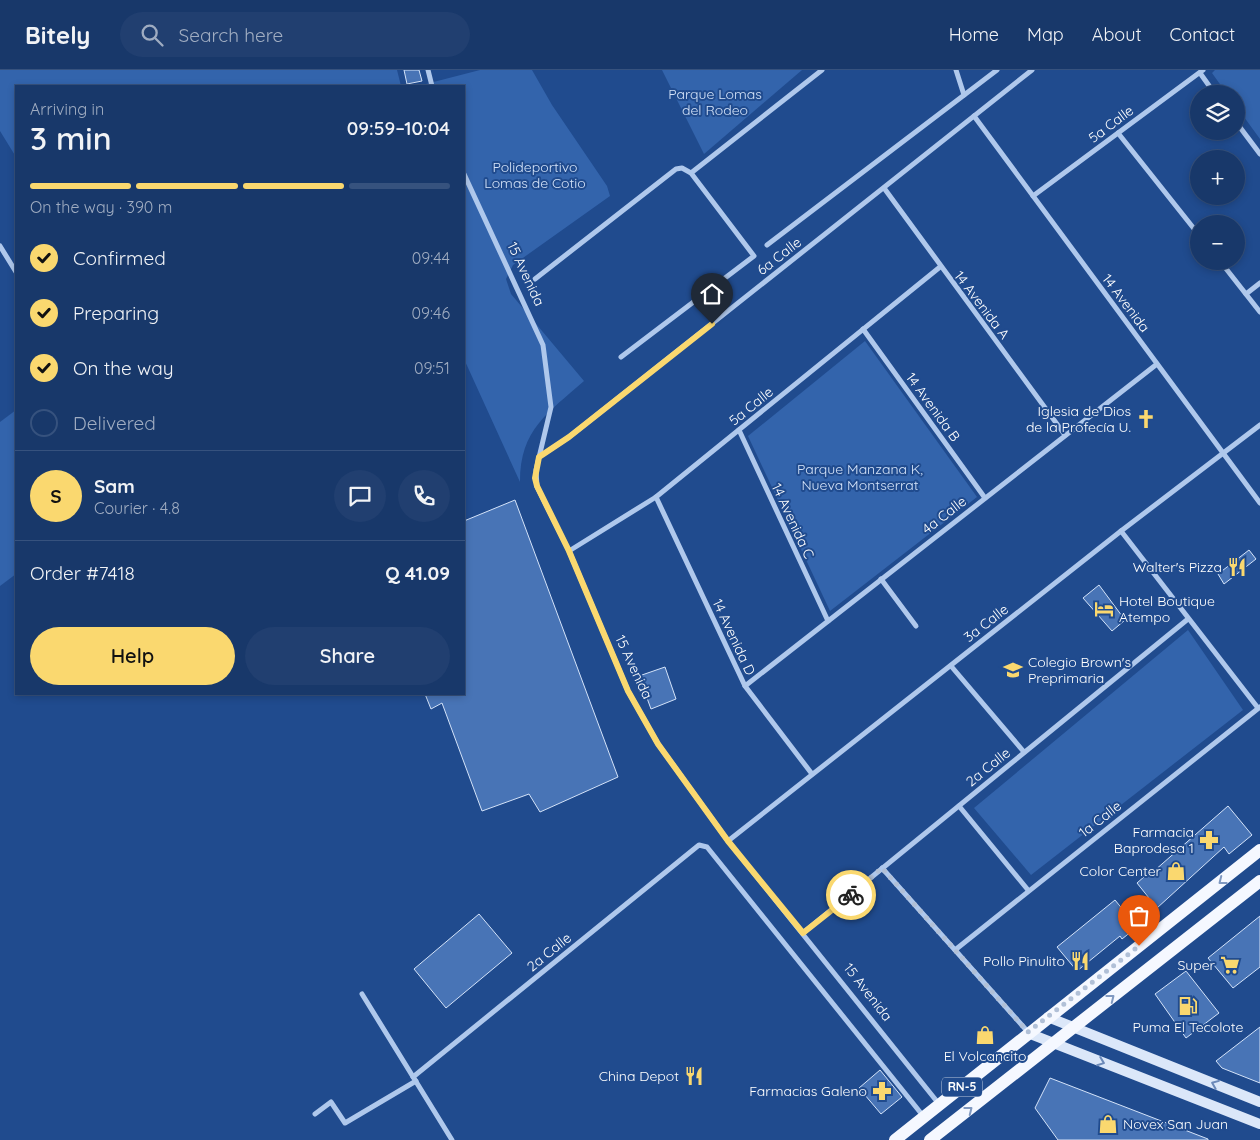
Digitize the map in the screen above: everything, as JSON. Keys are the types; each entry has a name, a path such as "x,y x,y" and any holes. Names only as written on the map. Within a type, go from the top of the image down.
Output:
{"main road":[{"name":"RN-5","path":"895,1140 1028,1032 1260,850"},
{"name":"RN-5","path":"930,1140 1055,1044 1260,881"},
{"path":"1048,1017 1073,1029 1260,1102"},
{"path":"1028,1032 1260,1124"}],"street":[{"path":"428,70 432,85"},
{"path":"535,280 676,170 682,168 691,173 822,70"},
{"path":"956,70 964,95"},
{"name":"6a Calle","path":"767,246 997,70"},
{"name":"6a Calle","path":"539,457 569,437 1032,70"},
{"path":"1201,71 1210,85"},
{"name":"5a Calle","path":"1033,196 1201,71"},
{"name":"14 Avenida","path":"974,116 1260,503"},
{"path":"1118,133 1190,224"},
{"path":"1245,134 1260,154"},
{"name":"6a Calle","path":"621,357 754,256 691,173"},
{"name":"15 Avenida","path":"465,176 543,345 551,407 535,478 537,486 569,551 628,691 658,744 728,841 940,1105"},
{"name":"14 Avenida A","path":"884,188 940,267 1065,435"},
{"path":"0,246 15,270"},
{"name":"5a Calle","path":"569,551 656,497 940,267"},
{"path":"1227,270 1260,312"},
{"path":"1246,294 1260,283"},
{"name":"14 Avenida B","path":"863,329 985,498"},
{"name":"4a Calle","path":"745,686 1157,364"},
{"name":"3a Calle","path":"728,841 1121,531 1260,425"},
{"name":"14 Avenida C","path":"739,430 828,621"},
{"name":"14 Avenida D","path":"656,497 745,686 812,774"},
{"path":"1121,531 1188,619 1259,707"},
{"path":"881,579 916,626"},
{"name":"2a Calle","path":"803,933 1188,619"},
{"path":"950,666 1024,752"},
{"name":"1a Calle","path":"955,950 1259,707"},
{"path":"959,806 1028,890"},
{"name":"2a Calle","path":"314,1114 331,1102 345,1123 414,1079 699,845 707,847 925,1117"},
{"path":"882,868 1028,1032"},
{"path":"362,994 452,1140"}],"green space":[{"path":"0,70 397,70 401,85 15,85 15,155 0,131"},
{"name":"Polideportivo Lomas de Cotio","path":"480,70 532,70 552,105 607,186 610,196 513,265 506,279 511,294 584,381 548,413 531,435 521,464 520,482 465,361 465,85 422,85"},
{"name":"Parque Lomas del Rodeo","path":"662,70 802,70 704,154"},
{"path":"1215,70 1260,70 1260,139 1245,118 1245,85 1221,85 1212,73"},
{"name":"Parque Manzana K, Nueva Montserrat","path":"865,341 977,497 830,611 748,436"},
{"path":"15,411 15,575 0,586 0,422"},
{"path":"1188,630 1243,710 1031,875 974,808"}],"building":[{"path":"404,70 419,70 422,81 407,84"},
{"path":"515,500 618,777 540,812 529,794 482,811 442,703 431,709 425,695 465,695 465,521"},
{"name":"Walter's Pizza","path":"1249,550 1256,559 1224,584 1218,574"},
{"name":"Hotel Boutique Atempo","path":"1099,585 1125,620 1112,631 1083,598"},
{"path":"665,667 676,699 651,709 639,676"},
{"path":"1228,806 1252,835 1229,854 1224,847 1157,908 1137,883 1153,869 1154,871"},
{"path":"1115,900 1137,927 1122,939 1120,936 1077,971 1057,947"},
{"path":"479,914 512,953 446,1008 414,969"},
{"path":"1260,916 1260,967 1233,988 1208,958"},
{"name":"Puma El Tecolote","path":"1186,971 1219,1013 1186,1038 1155,994"},
{"path":"1260,1027 1260,1083 1222,1068 1216,1061"},
{"name":"Farmacias Galeno","path":"880,1070 902,1097 881,1114 859,1088"},
{"name":"Novex San Juan","path":"1050,1078 1208,1140 1058,1140 1035,1108"}],"way so far":[{"path":"851,895 882,868 1028,1032 1139,946"}],"place":[{"name":"Iglesia de Dios de la Profecía U.","path":"1146,419"},
{"name":"Walter's Pizza","path":"1237,567"},
{"name":"Hotel Boutique Atempo","path":"1104,609"},
{"name":"Colegio Brown's Preprimaria","path":"1013,670"},
{"name":"Farmacia Baprodesa 1","path":"1209,840"},
{"name":"Color Center","path":"1176,871"},
{"name":"Pollo Pinulito","path":"1080,961"},
{"name":"Super","path":"1230,965"},
{"name":"Puma El Tecolote","path":"1188,1006"},
{"name":"El Volcancito","path":"985,1035"},
{"name":"China Depot","path":"694,1076"},
{"name":"Farmacias Galeno","path":"882,1091"},
{"name":"Novex San Juan","path":"1108,1124"}],"route":[{"path":"712,324 569,437 539,457 535,478 537,486 569,551 628,691 658,744 728,841 803,933 851,895"}]}
